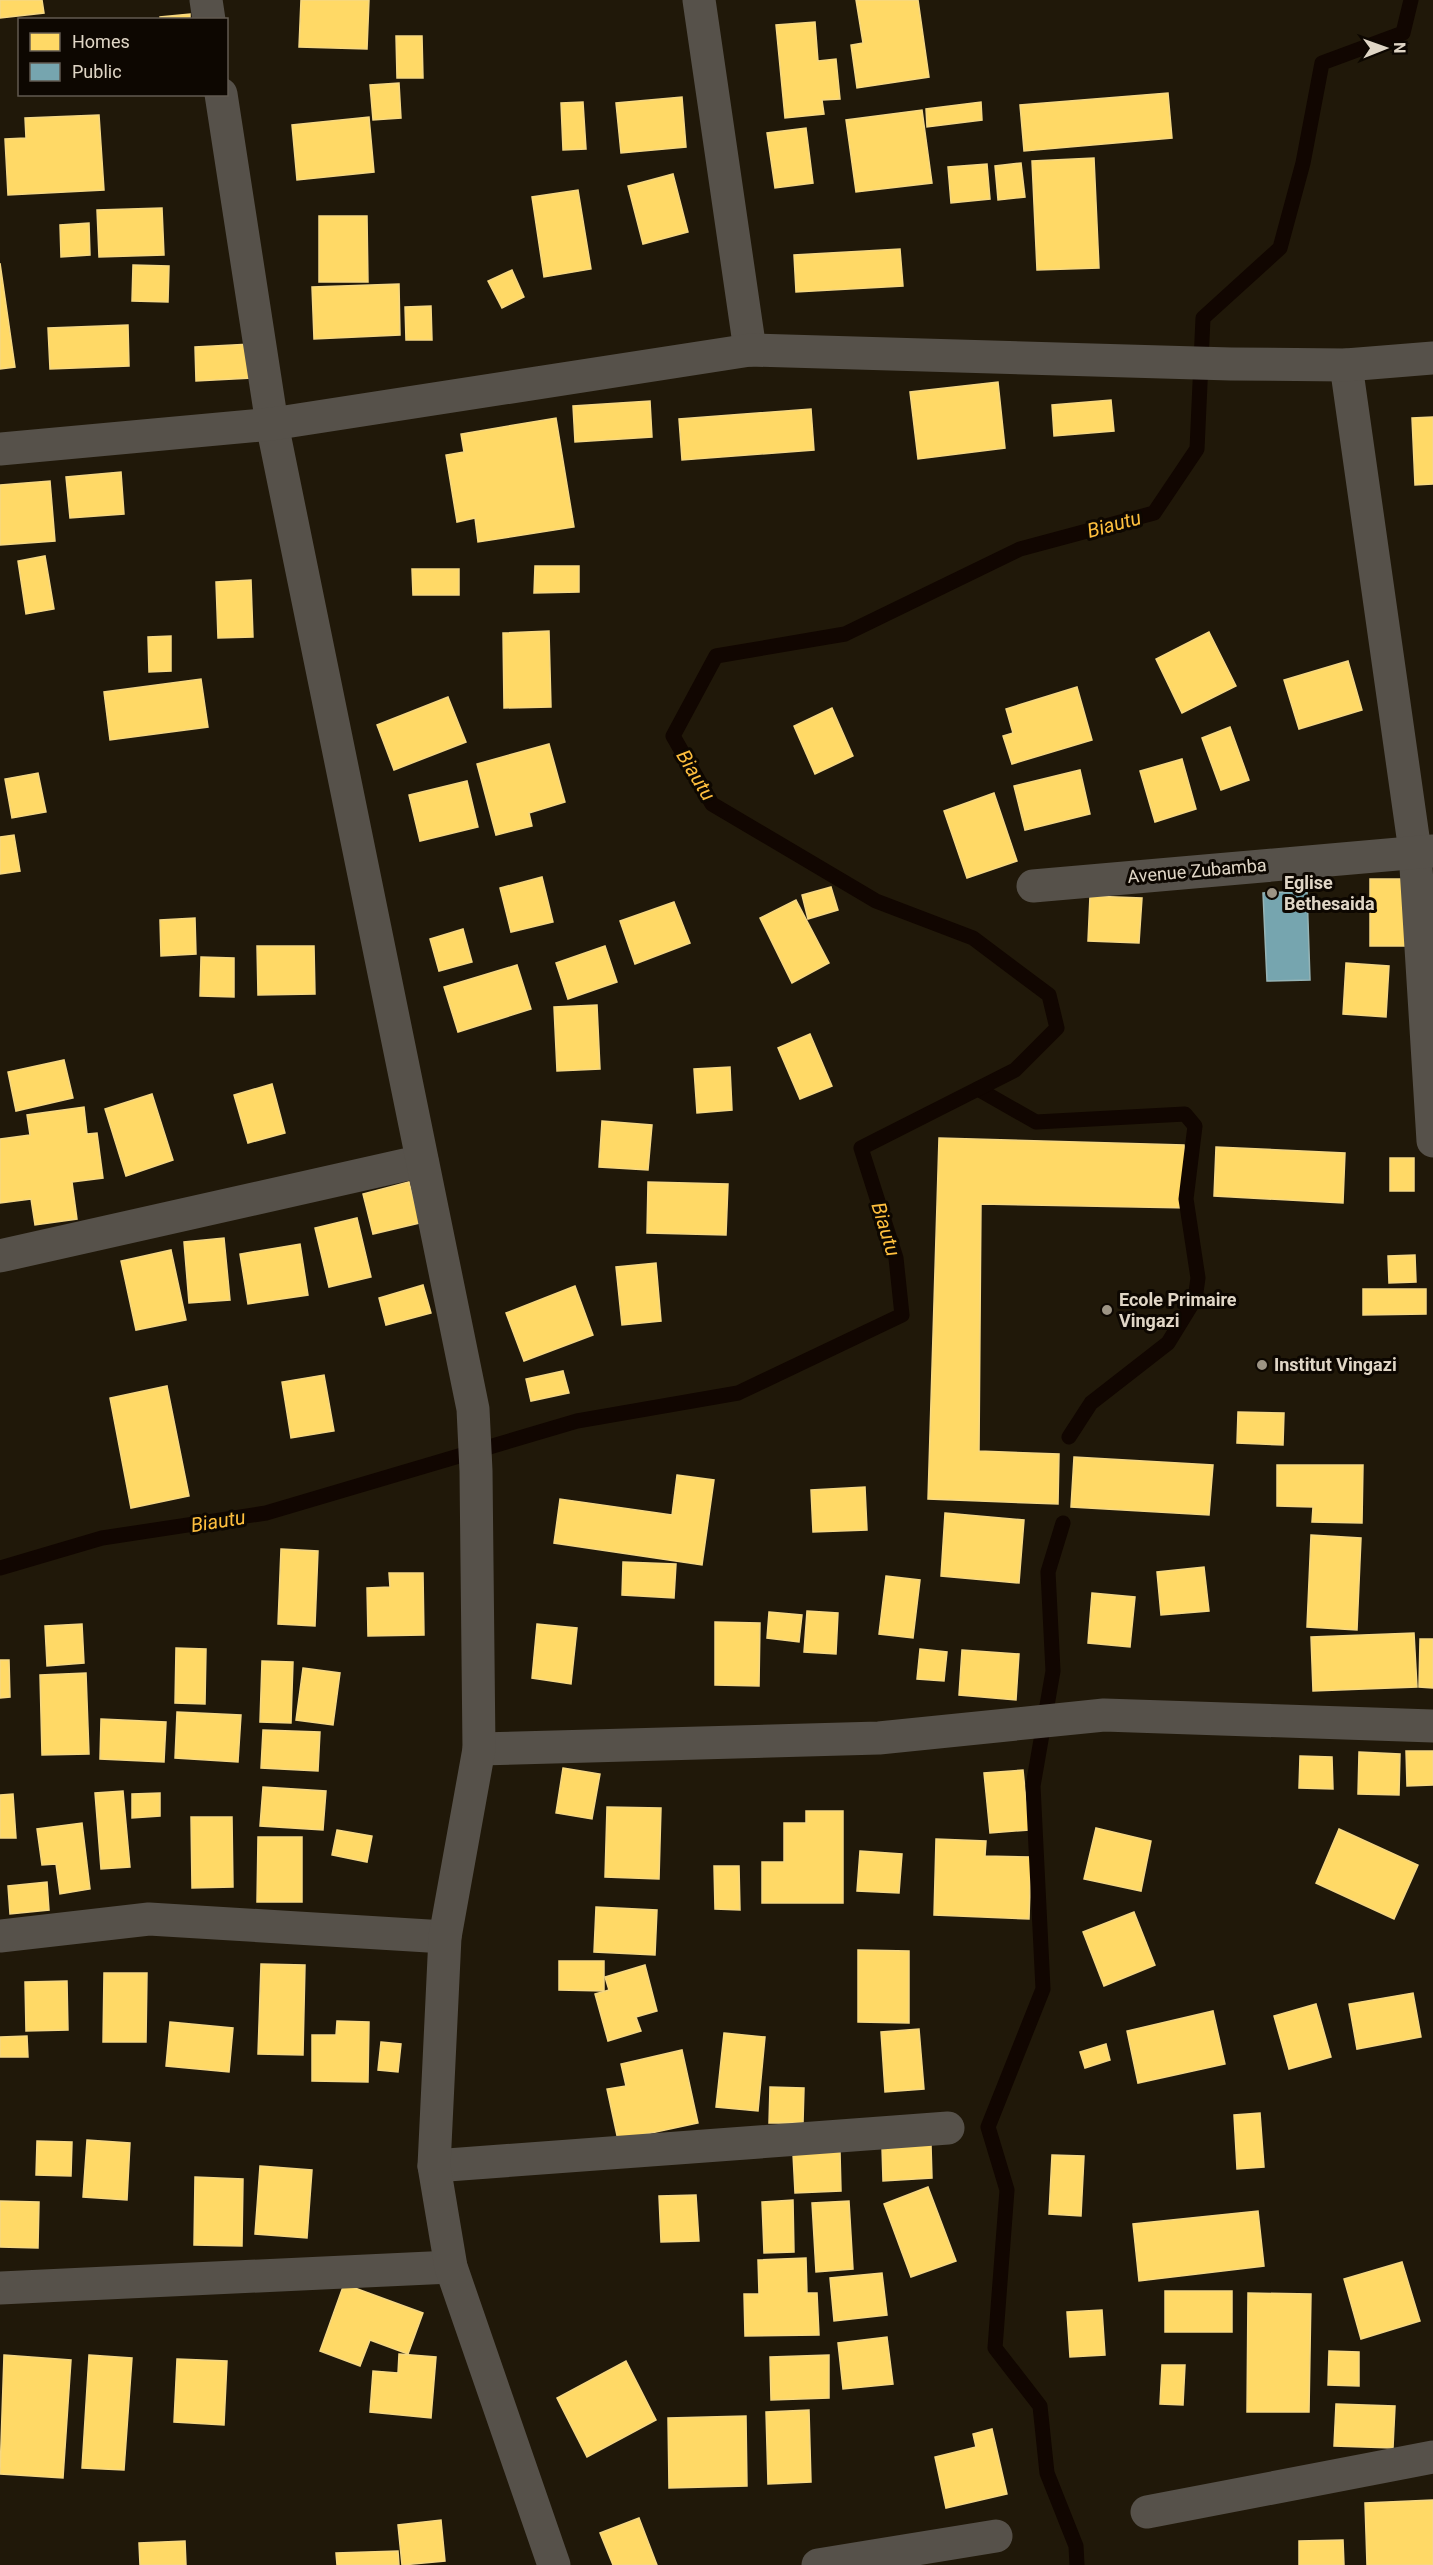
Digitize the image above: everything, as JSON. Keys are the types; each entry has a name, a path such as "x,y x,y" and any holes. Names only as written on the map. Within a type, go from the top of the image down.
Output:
{"street":[{"path":"206,0 209,18"},
{"path":"699,0 750,350"},
{"path":"221,96 272,424 472,1409 476,1471 479,1749 445,1937 434,2166 451,2266 554,2565"},
{"path":"0,449 272,424 750,350 1231,364 1346,365 1433,358"},
{"path":"1346,365 1424,851 1433,1141"},
{"name":"Avenue Zubamba","path":"1033,886 1424,851"},
{"path":"0,1256 422,1161"},
{"path":"479,1749 879,1738 1104,1715 1433,1726"},
{"path":"0,1936 149,1919 445,1937"},
{"path":"434,2166 948,2128"},
{"path":"0,2288 451,2266"},
{"path":"1147,2512 1433,2457"},
{"path":"818,2565 996,2536"}],"building: Homes":[{"path":"0,0 42,0 44,13 0,18"},
{"path":"301,0 369,0 367,49 299,47"},
{"path":"856,0 918,0 929,77 857,88 851,45 863,43"},
{"path":"190,14 190,18 160,17"},
{"path":"815,22 818,61 836,59 840,99 822,100 824,114 785,118 776,25"},
{"path":"396,36 422,36 423,78 397,78"},
{"path":"399,83 401,118 373,120 370,85"},
{"path":"1168,93 1172,138 1024,151 1020,105"},
{"path":"682,97 686,147 621,153 616,103"},
{"path":"583,102 586,149 563,150 561,103"},
{"path":"981,102 982,120 927,127 926,109"},
{"path":"922,110 932,183 856,192 846,120"},
{"path":"99,115 104,190 8,195 5,139 26,138 25,118"},
{"path":"369,117 374,172 297,180 292,125"},
{"path":"806,128 813,183 775,188 767,133"},
{"path":"1094,158 1099,268 1037,270 1032,161"},
{"path":"1021,163 1025,197 998,200 995,166"},
{"path":"987,164 990,199 951,203 948,167"},
{"path":"673,174 688,232 643,244 628,186"},
{"path":"578,190 591,269 544,277 532,197"},
{"path":"162,208 164,255 99,257 97,210"},
{"path":"319,216 367,216 368,282 319,282"},
{"path":"89,223 90,255 61,257 60,225"},
{"path":"900,249 903,286 796,292 794,255"},
{"path":"0,263 15,367 0,369"},
{"path":"133,265 169,266 168,302 132,301"},
{"path":"512,270 524,297 502,308 488,281"},
{"path":"399,284 400,335 314,339 312,287"},
{"path":"431,306 432,340 406,340 405,307"},
{"path":"128,325 129,366 50,369 48,328"},
{"path":"251,344 252,378 196,381 195,347"},
{"path":"998,382 1005,448 918,459 910,392"},
{"path":"1111,400 1114,431 1054,436 1052,405"},
{"path":"650,401 652,437 575,442 573,406"},
{"path":"811,409 814,450 682,460 679,419"},
{"path":"1433,417 1433,484 1415,485 1412,418"},
{"path":"556,418 574,527 478,542 475,518 457,522 446,455 464,452 461,434"},
{"path":"121,472 124,514 70,518 66,477"},
{"path":"50,481 55,541 0,545 0,485"},
{"path":"45,556 54,609 26,614 18,561"},
{"path":"535,566 579,566 579,592 534,593"},
{"path":"412,569 459,569 459,595 413,595"},
{"path":"251,580 253,637 218,638 216,582"},
{"path":"549,631 551,707 504,708 503,633"},
{"path":"1209,632 1236,686 1182,713 1156,659"},
{"path":"171,636 171,671 149,672 148,637"},
{"path":"1348,661 1362,710 1299,729 1284,680"},
{"path":"201,679 208,727 110,740 104,692"},
{"path":"1077,687 1092,740 1012,764 1003,736 1013,733 1006,709"},
{"path":"448,697 466,742 394,770 377,725"},
{"path":"832,708 853,756 815,774 794,726"},
{"path":"1230,727 1249,780 1221,790 1202,738"},
{"path":"549,744 565,802 529,813 532,826 496,835 477,764"},
{"path":"1182,759 1196,809 1155,822 1140,771"},
{"path":"1080,770 1090,814 1025,830 1014,786"},
{"path":"38,773 46,812 12,818 5,779"},
{"path":"467,781 478,827 420,841 409,795"},
{"path":"994,793 1017,861 967,878 944,811"},
{"path":"14,835 20,871 0,874 0,837"},
{"path":"542,877 553,922 511,932 500,888"},
{"path":"1370,879 1407,879 1407,946 1370,946"},
{"path":"831,887 838,910 808,919 802,895"},
{"path":"1090,896 1142,898 1139,943 1088,941"},
{"path":"796,900 829,963 792,983 760,918"},
{"path":"674,902 690,943 635,964 620,921"},
{"path":"195,918 196,954 161,956 160,920"},
{"path":"463,929 472,962 439,971 430,939"},
{"path":"257,946 314,946 315,994 258,995"},
{"path":"605,946 617,982 568,999 556,963"},
{"path":"201,957 234,958 234,997 200,996"},
{"path":"1346,963 1389,966 1386,1017 1343,1014"},
{"path":"517,965 531,1009 458,1032 444,987"},
{"path":"597,1005 600,1069 557,1071 554,1007"},
{"path":"810,1034 832,1086 800,1099 778,1048"},
{"path":"64,1060 73,1098 16,1111 8,1072"},
{"path":"730,1067 732,1110 697,1113 694,1069"},
{"path":"272,1084 285,1133 248,1143 234,1095"},
{"path":"152,1094 173,1160 126,1176 105,1109"},
{"path":"84,1107 87,1134 97,1133 103,1178 72,1182 77,1219 35,1225 31,1199 0,1203 0,1139 30,1135 27,1115"},
{"path":"602,1121 652,1125 648,1170 599,1167"},
{"path":"939,1138 1184,1145 1189,1208 981,1204 979,1451 1059,1454 1058,1504 928,1499"},
{"path":"1216,1147 1345,1153 1343,1203 1214,1196"},
{"path":"1390,1158 1414,1158 1414,1191 1390,1191"},
{"path":"409,1182 420,1223 373,1234 363,1194"},
{"path":"648,1182 728,1184 726,1235 647,1233"},
{"path":"357,1218 371,1277 329,1287 315,1228"},
{"path":"224,1238 230,1300 189,1303 184,1242"},
{"path":"300,1244 308,1295 248,1304 240,1254"},
{"path":"171,1250 186,1320 136,1330 121,1261"},
{"path":"1415,1255 1416,1282 1389,1283 1388,1256"},
{"path":"656,1263 661,1321 622,1325 616,1267"},
{"path":"423,1285 431,1313 386,1325 379,1298"},
{"path":"575,1286 593,1335 524,1361 506,1313"},
{"path":"1363,1289 1426,1289 1426,1314 1363,1315"},
{"path":"563,1371 569,1393 531,1401 526,1379"},
{"path":"324,1375 334,1431 291,1438 282,1382"},
{"path":"167,1386 189,1496 131,1508 110,1398"},
{"path":"1238,1412 1284,1413 1283,1445 1237,1443"},
{"path":"1074,1457 1213,1465 1209,1515 1071,1507"},
{"path":"1277,1465 1363,1465 1362,1523 1312,1522 1313,1507 1277,1506"},
{"path":"677,1475 714,1480 702,1565 554,1543 560,1499 672,1515"},
{"path":"865,1487 867,1530 813,1532 811,1490"},
{"path":"945,1513 1024,1520 1019,1583 941,1576"},
{"path":"1311,1535 1361,1538 1357,1630 1307,1627"},
{"path":"281,1549 318,1551 315,1626 278,1624"},
{"path":"623,1562 676,1564 674,1598 622,1595"},
{"path":"1204,1567 1209,1611 1161,1615 1157,1572"},
{"path":"389,1573 423,1573 424,1635 368,1636 367,1588 390,1587"},
{"path":"886,1576 920,1580 913,1638 879,1634"},
{"path":"1092,1593 1135,1597 1130,1647 1088,1643"},
{"path":"807,1611 838,1613 836,1654 804,1652"},
{"path":"769,1612 802,1615 799,1642 767,1638"},
{"path":"715,1622 760,1623 759,1686 715,1685"},
{"path":"82,1624 84,1663 47,1666 45,1626"},
{"path":"537,1624 577,1628 571,1684 532,1678"},
{"path":"1414,1633 1417,1687 1313,1691 1311,1637"},
{"path":"1420,1639 1433,1639 1433,1688 1419,1687"},
{"path":"176,1648 206,1649 205,1704 175,1703"},
{"path":"920,1649 947,1652 944,1681 917,1679"},
{"path":"962,1650 1019,1654 1016,1700 959,1695"},
{"path":"0,1660 9,1660 10,1697 0,1698"},
{"path":"262,1661 293,1662 291,1723 260,1722"},
{"path":"303,1668 340,1673 333,1725 296,1720"},
{"path":"86,1673 89,1754 42,1755 40,1675"},
{"path":"177,1712 241,1715 238,1762 175,1758"},
{"path":"101,1719 166,1722 164,1762 100,1759"},
{"path":"263,1730 320,1732 318,1771 261,1768"},
{"path":"1406,1751 1433,1751 1433,1785 1407,1786"},
{"path":"1359,1752 1400,1754 1399,1795 1358,1794"},
{"path":"1300,1756 1332,1757 1333,1789 1299,1788"},
{"path":"563,1768 600,1774 592,1819 556,1813"},
{"path":"1023,1770 1029,1830 990,1833 984,1773"},
{"path":"263,1787 326,1791 323,1830 260,1826"},
{"path":"123,1791 130,1867 101,1869 95,1793"},
{"path":"160,1793 160,1816 132,1818 132,1794"},
{"path":"13,1794 16,1838 0,1838 0,1795"},
{"path":"607,1807 661,1808 659,1879 605,1877"},
{"path":"806,1811 843,1811 843,1903 762,1903 762,1862 784,1862 784,1823 806,1823"},
{"path":"191,1817 232,1817 233,1887 192,1888"},
{"path":"82,1823 90,1889 60,1894 56,1864 42,1865 37,1829"},
{"path":"1096,1828 1151,1841 1141,1891 1084,1879"},
{"path":"1339,1829 1418,1865 1394,1919 1316,1883"},
{"path":"337,1830 372,1836 367,1862 332,1855"},
{"path":"258,1837 302,1837 302,1902 257,1902"},
{"path":"936,1839 986,1841 985,1856 1031,1857 1029,1919 934,1915"},
{"path":"860,1851 902,1854 899,1893 857,1891"},
{"path":"714,1866 739,1866 740,1910 715,1909"},
{"path":"47,1882 49,1910 10,1914 8,1886"},
{"path":"596,1907 657,1910 655,1955 594,1952"},
{"path":"1134,1912 1155,1965 1104,1986 1083,1932"},
{"path":"858,1950 909,1951 909,2023 858,2022"},
{"path":"559,1961 604,1961 604,1991 559,1990"},
{"path":"261,1964 305,1965 303,2055 258,2054"},
{"path":"645,1965 657,2011 636,2017 641,2031 608,2041 595,1994 609,1990 605,1977"},
{"path":"104,1973 147,1973 146,2042 103,2042"},
{"path":"67,1981 68,2030 26,2031 25,1982"},
{"path":"1413,1993 1421,2037 1357,2049 1349,2004"},
{"path":"1316,2004 1331,2057 1289,2069 1274,2016"},
{"path":"1213,2011 1225,2064 1138,2083 1127,2031"},
{"path":"337,2021 369,2022 368,2082 312,2081 312,2035 336,2035"},
{"path":"170,2022 233,2028 229,2072 166,2066"},
{"path":"919,2029 924,2089 885,2092 881,2032"},
{"path":"724,2033 765,2037 758,2111 716,2107"},
{"path":"27,2036 28,2057 0,2057 0,2037"},
{"path":"381,2042 401,2044 398,2072 378,2070"},
{"path":"1106,2044 1110,2060 1085,2068 1080,2052"},
{"path":"682,2050 698,2123 618,2140 607,2089 626,2086 621,2064"},
{"path":"770,2087 804,2088 803,2123 769,2123"},
{"path":"1260,2113 1264,2167 1237,2169 1234,2115"},
{"path":"87,2140 130,2143 127,2200 83,2197"},
{"path":"37,2141 72,2142 71,2176 36,2175"},
{"path":"931,2145 932,2178 883,2181 882,2147"},
{"path":"840,2152 841,2191 795,2193 793,2154"},
{"path":"1052,2155 1084,2156 1081,2216 1049,2214"},
{"path":"260,2166 312,2170 307,2238 255,2234"},
{"path":"195,2177 243,2179 242,2246 194,2245"},
{"path":"928,2187 956,2261 911,2277 884,2204"},
{"path":"696,2195 699,2241 661,2242 659,2196"},
{"path":"793,2200 794,2252 764,2253 762,2202"},
{"path":"0,2201 39,2202 38,2248 0,2247"},
{"path":"849,2201 853,2269 816,2272 812,2203"},
{"path":"1258,2211 1264,2266 1139,2281 1133,2224"},
{"path":"806,2258 807,2293 817,2293 819,2335 745,2336 744,2294 759,2294 758,2260"},
{"path":"1402,2262 1420,2321 1361,2339 1344,2279"},
{"path":"882,2273 887,2315 834,2321 830,2278"},
{"path":"344,2284 423,2313 408,2354 370,2340 360,2366 320,2351"},
{"path":"1165,2291 1232,2291 1232,2332 1165,2332"},
{"path":"1248,2293 1311,2294 1309,2412 1247,2412"},
{"path":"1102,2310 1105,2355 1070,2357 1067,2312"},
{"path":"887,2337 893,2384 843,2389 838,2343"},
{"path":"1329,2351 1359,2352 1359,2386 1328,2385"},
{"path":"399,2354 436,2357 431,2418 370,2412 373,2371 398,2373"},
{"path":"4,2355 71,2360 63,2478 0,2474"},
{"path":"89,2355 132,2358 124,2470 82,2468"},
{"path":"829,2355 829,2398 771,2400 770,2357"},
{"path":"177,2359 227,2361 224,2425 174,2422"},
{"path":"626,2361 656,2420 587,2457 557,2398"},
{"path":"1162,2365 1185,2365 1183,2405 1160,2404"},
{"path":"1336,2404 1395,2406 1393,2448 1334,2446"},
{"path":"809,2410 811,2482 768,2484 766,2412"},
{"path":"746,2416 747,2486 669,2488 668,2418"},
{"path":"992,2429 1007,2494 946,2508 935,2457 976,2447 973,2434"},
{"path":"1433,2500 1433,2565 1367,2565 1365,2503"},
{"path":"639,2518 657,2565 613,2565 600,2533"},
{"path":"441,2520 445,2561 402,2565 398,2525"},
{"path":"1343,2540 1344,2565 1299,2565 1299,2541"},
{"path":"185,2541 186,2565 140,2565 139,2543"},
{"path":"398,2551 399,2565 337,2565 336,2553"}],"building: Public":[{"path":"1307,891 1310,980 1267,981 1263,893"}],"waterway":[{"name":"Biautu","path":"0,1568 102,1538 266,1513 577,1421 738,1393 902,1315 896,1258 861,1148 1015,1070 1057,1028 1049,995 973,938 876,901 712,804 673,736 716,656 845,634 1020,549 1154,513 1197,449 1203,318 1280,248 1303,163 1322,63 1403,33 1411,0"},
{"path":"978,1089 1036,1122 1185,1114 1195,1126 1186,1199 1198,1278 1195,1299 1168,1343 1091,1403 1069,1437"},
{"path":"1063,1523 1048,1572 1053,1671 1033,1786 1043,1989 988,2127 1007,2190 995,2348 1040,2406 1047,2473 1076,2546 1077,2565"}],"place":[{"name":"Eglise Bethesaida","path":"1272,893"},
{"name":"Ecole Primaire Vingazi","path":"1107,1310"},
{"name":"Institut Vingazi","path":"1262,1365"}]}
